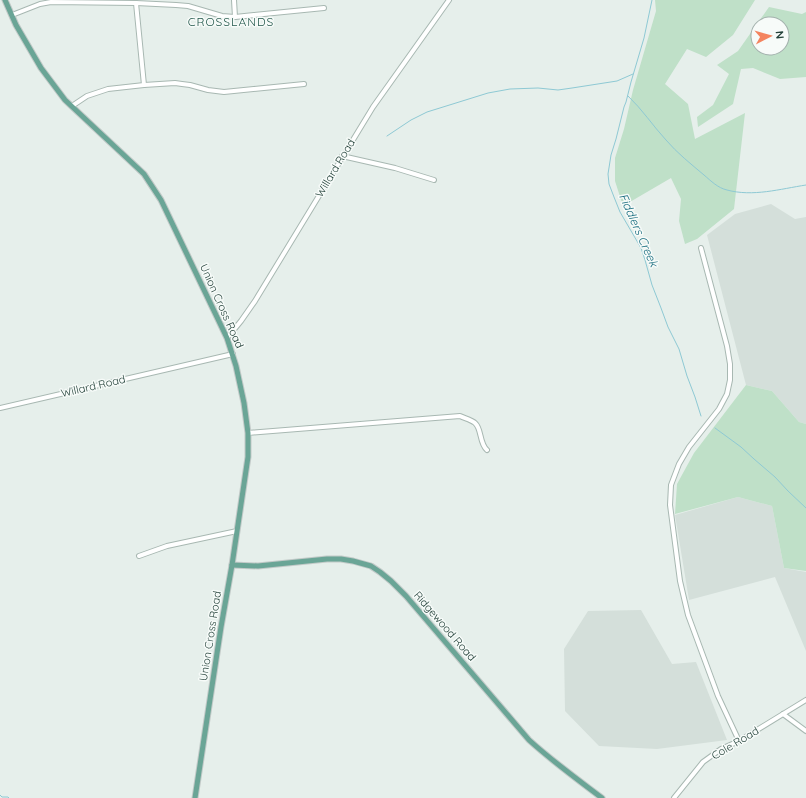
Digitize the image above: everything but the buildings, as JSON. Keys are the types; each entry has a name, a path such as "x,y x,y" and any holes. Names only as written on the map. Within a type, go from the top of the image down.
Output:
{"main road":[{"name":"Union Cross Road","path":"5,0 16,25 42,68 65,100 144,174 161,200 227,338 233,354 244,403 248,433 248,457 195,798"},
{"name":"Ridgewood Road","path":"232,565 258,566 341,559 353,560 375,568 406,596 529,740 557,764 602,798"}],"street":[{"path":"234,0 235,17"},
{"name":"Willard Road","path":"227,338 255,301 373,107 448,0"},
{"path":"12,15 40,4 51,2 136,3 188,6 222,16 235,17 324,8"},
{"path":"136,3 144,85"},
{"path":"72,106 87,96 108,90 144,85 175,83 224,92 304,84"},
{"path":"342,156 395,168 434,180"},
{"path":"701,248 727,346 730,364 730,380 726,394 719,409 679,464 671,485 670,505 680,581 688,615 707,669 739,741"},
{"name":"Willard Road","path":"0,408 233,354"},
{"path":"248,433 460,416 475,422 481,441 487,450"},
{"path":"139,556 167,546 237,531"},
{"name":"Cole Road","path":"674,798 703,762 722,749 739,741 806,700"},
{"path":"783,714 806,731"}],"shaded area":[{"path":"771,204 795,219 806,217 806,424 799,422 772,391 746,385 707,235 735,214"},
{"path":"738,497 772,506 784,568 806,572 806,651 775,577 689,600 675,515"},
{"path":"641,610 672,664 696,662 727,740 657,749 599,746 565,711 564,649 588,611"}],"green space":[{"path":"655,0 755,0 733,35 706,57 687,49 665,84 688,104 695,139 745,113 734,209 697,239 685,244 679,221 681,199 671,178 623,206 615,181 615,158 656,11"},
{"path":"769,7 802,14 806,12 806,77 780,79 753,68 741,69 733,104 698,127 697,117 713,105 729,74 717,65 738,51 750,34 750,56 790,56 790,16 763,16"},
{"path":"746,385 772,391 799,422 806,424 806,571 784,568 772,506 738,497 675,514 677,484 694,453"}],"waterway":[{"name":"Fiddlers Creek","path":"652,0 644,38 611,155 608,174 609,184 620,212 641,248 652,285 668,327 679,349 701,416"},
{"path":"387,136 411,120 427,112 488,93 510,89 538,88 558,90 617,81 633,74"},
{"path":"628,96 661,135 684,158 721,188 737,192 757,193 806,185"},
{"name":"Fiddlers Creek","path":"715,428 741,447 775,477 806,508"},
{"path":"0,795 2,797 9,798"}],"district":[{"name":"CROSSLANDS","path":"231,21"}]}
